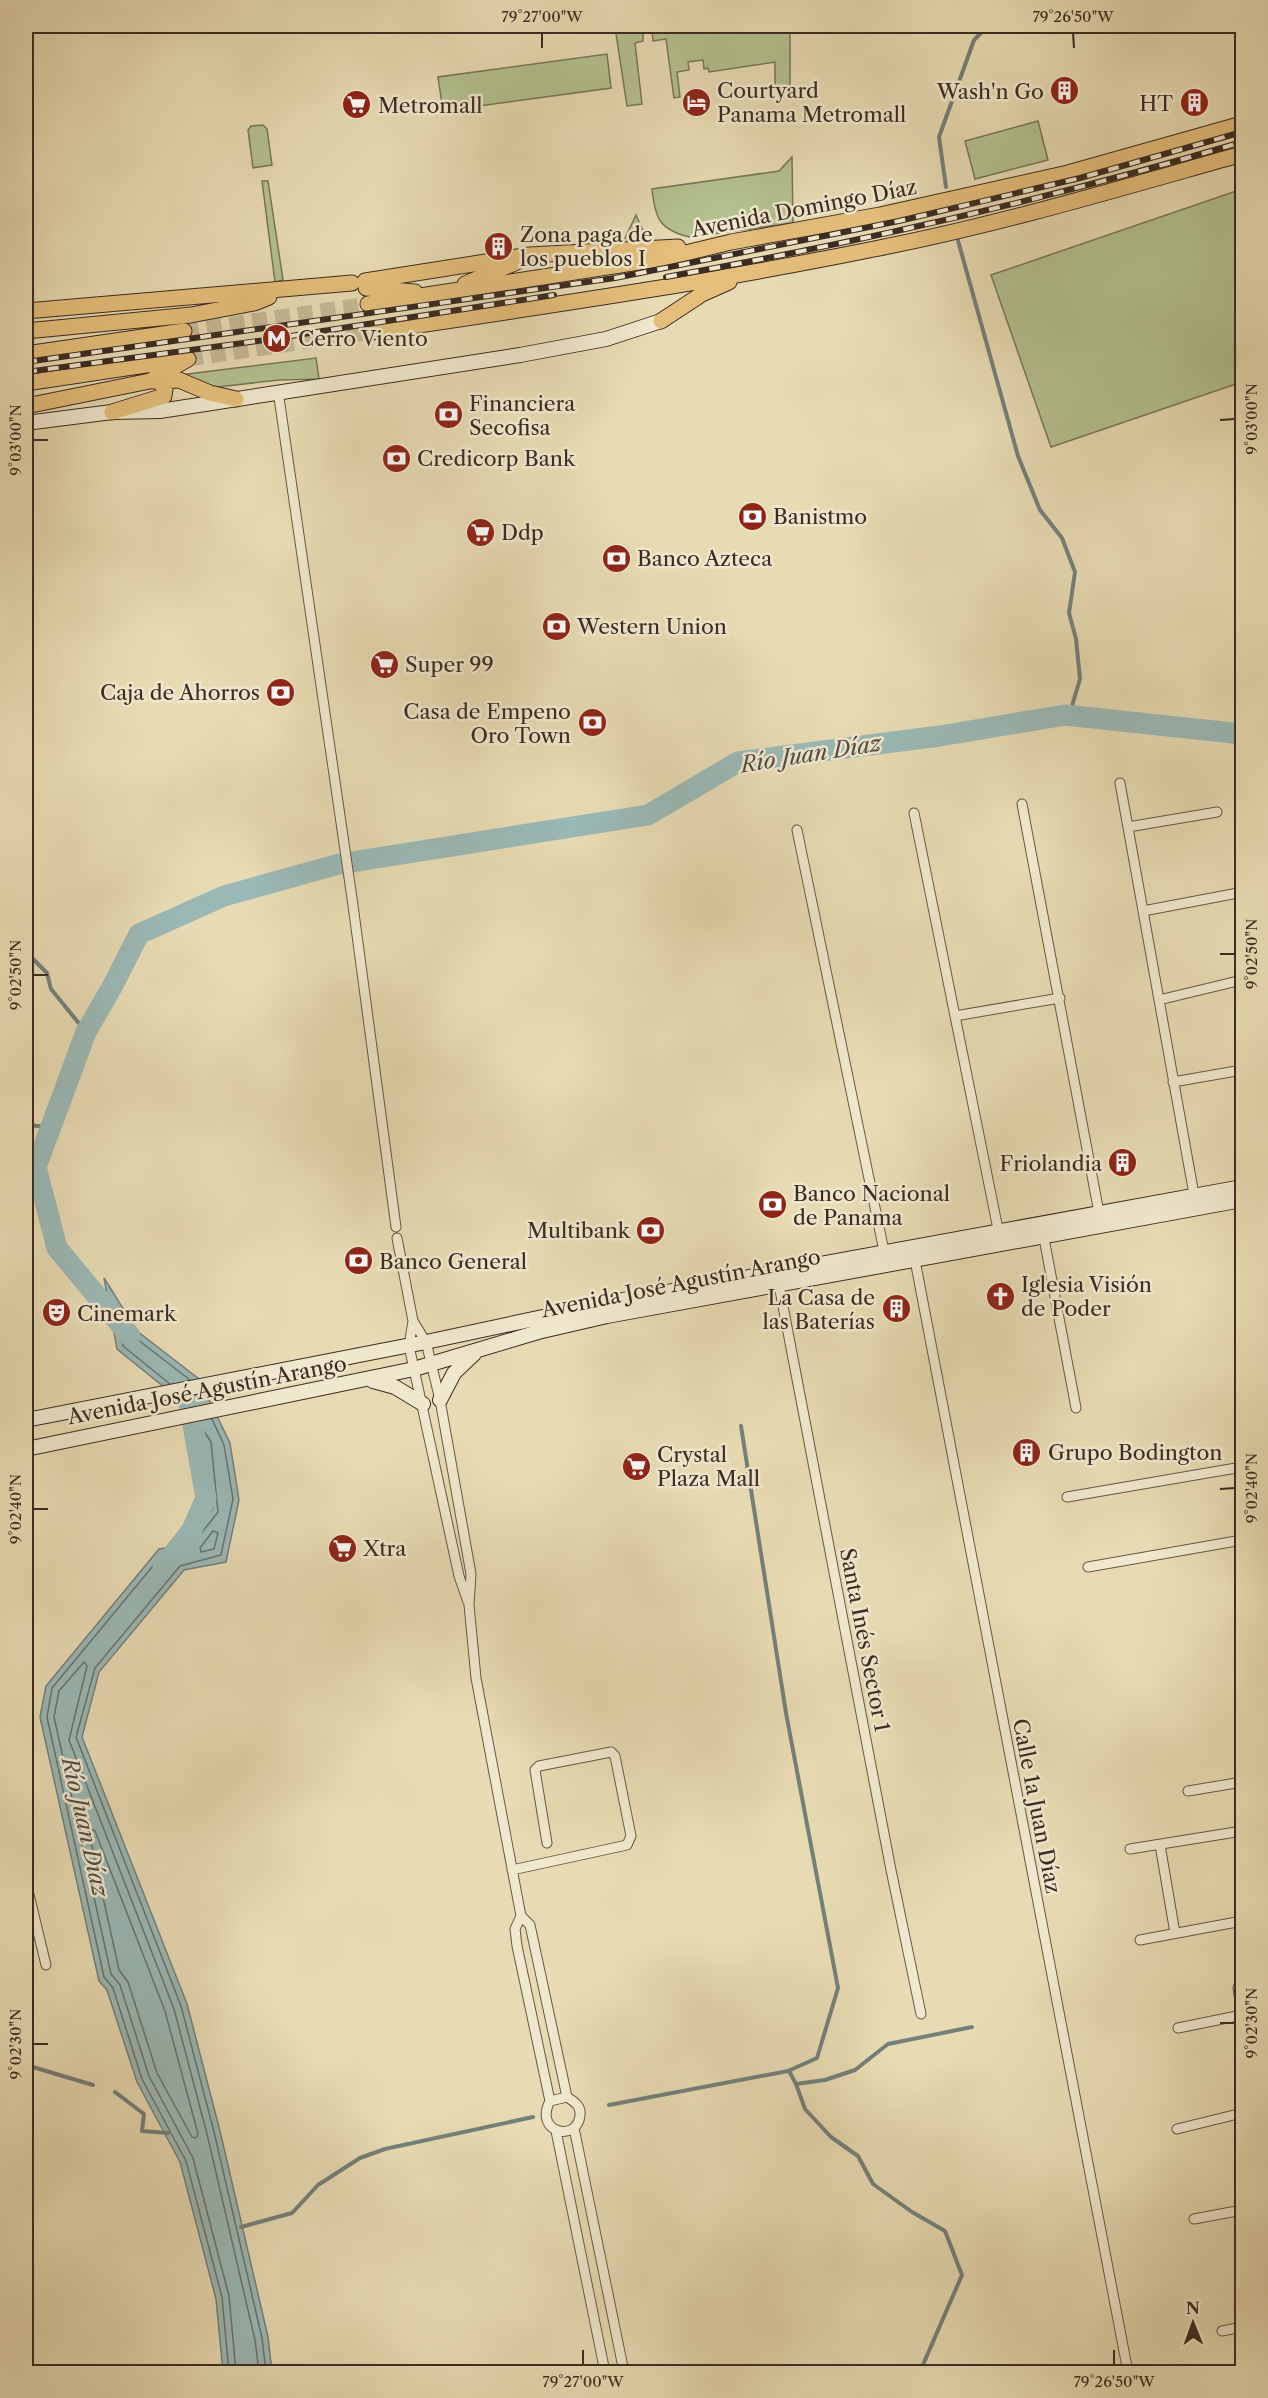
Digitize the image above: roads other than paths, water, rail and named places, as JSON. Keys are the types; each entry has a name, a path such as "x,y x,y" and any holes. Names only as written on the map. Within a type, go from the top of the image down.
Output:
{"main road":[{"name":"Avenida Domingo Díaz","path":"368,304 653,260 731,242 880,215 1057,175 1242,124"},
{"path":"372,332 632,294 908,241 1089,197 1242,154"},
{"path":"26,311 359,285 530,255 731,242"},
{"path":"359,285 438,294 530,255"},
{"path":"26,423 112,412 160,411 606,339 661,321 702,294 748,273"},
{"path":"26,331 225,310 254,303 289,290"},
{"path":"26,354 184,331"},
{"path":"26,383 188,359 148,382"},
{"path":"69,376 148,382 165,389 164,396 112,412"},
{"path":"26,406 148,382 179,380 210,393 236,399"},
{"name":"Avenida José Agustín Arango","path":"26,1420 409,1346 538,1316 777,1278 1195,1202 1242,1187"},
{"name":"Avenida José Agustín Arango","path":"1195,1202 1242,1200"},
{"name":"Avenida José Agustín Arango","path":"26,1449 432,1365 538,1332 777,1278 884,1251 914,1253"},
{"path":"440,1400 454,1373 476,1352"},
{"path":"368,1379 395,1387 423,1404"}],"street":[{"path":"278,391 352,898 396,1227"},
{"path":"1120,783 1195,1202"},
{"path":"1022,804 1101,1219"},
{"path":"1128,827 1217,812"},
{"path":"914,813 1000,1237"},
{"path":"797,830 884,1251"},
{"path":"1143,911 1238,893"},
{"path":"1159,1000 1242,980"},
{"path":"955,1016 1060,998"},
{"path":"1173,1082 1242,1070"},
{"path":"1042,1230 1076,1408"},
{"path":"398,1238 413,1320 409,1346 459,1576 469,1605"},
{"name":"Calle 1a Juan Díaz","path":"914,1253 1128,2373"},
{"name":"Santa Inés Sector 1","path":"777,1278 921,2014"},
{"path":"413,1320 426,1342 440,1400 471,1574 469,1605 476,1678 521,1916 530,1925 567,2097"},
{"path":"1067,1497 1242,1467"},
{"path":"1088,1567 1242,1540"},
{"path":"512,1870 627,1845 631,1836 615,1756 611,1752 539,1766 535,1770 547,1843"},
{"path":"1188,1791 1242,1782"},
{"path":"1130,1849 1242,1831"},
{"path":"1160,1845 1176,1933"},
{"path":"26,1882 46,1965"},
{"path":"521,1916 515,1929 517,1946 550,2101 545,2116 548,2125 556,2131 566,2132 574,2128 580,2120 580,2110 575,2102 567,2097 550,2101"},
{"path":"1140,1940 1242,1921"},
{"path":"1179,2028 1242,2016 1238,1988 1242,1978"},
{"path":"1177,2129 1242,2113"},
{"path":"574,2128 624,2373"},
{"path":"556,2131 605,2373"},
{"path":"1194,2219 1242,2210"},
{"path":"1222,2331 1242,2327"}],"water":[{"path":"104,1278 137,1331 199,1379 230,1443 239,1500 226,1562 184,1570 99,1672 82,1737 187,2004 220,2131 268,2337 272,2372 223,2372 216,2299 180,2162 137,2082 107,1990 99,1981 40,1717 46,1686 159,1549 185,1545 213,1509 205,1444 170,1392 117,1349"}],"waterway":[{"path":"946,187 939,137 974,40 988,26"},
{"path":"957,237 1018,456 1040,510 1062,538 1075,572 1069,613 1076,639 1080,679 1069,716"},
{"name":"Río Juan Díaz","path":"130,1336 57,1248 36,1167 86,1032 139,934 224,896 339,864 648,815 738,762 940,736 1065,715 1242,734"},
{"path":"26,952 47,973 51,989 86,1032"},
{"path":"26,1125 51,1127"},
{"name":"Río Juan Díaz","path":"163,1567 192,1530 206,1498 189,1403"},
{"path":"609,2105 788,2071 817,2058 838,1988 786,1713 741,1426"},
{"path":"789,2071 796,2084 825,2080 855,2070 888,2044 972,2027"},
{"path":"26,2065 93,2085"},
{"path":"796,2084 805,2109 831,2137 858,2156 873,2184 912,2212 945,2231 962,2275 922,2367 923,2372"},
{"path":"115,2092 144,2114 142,2131 168,2133"},
{"path":"241,2227 292,2213 318,2185 360,2158 385,2149 533,2117"}],"tunnel":[{"path":"184,331 368,304"},
{"path":"188,359 372,332"}],"railway":[{"path":"26,362 615,278 899,221 1080,178 1242,132"},
{"path":"666,277 884,234 1100,182 1242,142"},
{"path":"26,372 265,340 554,295"}],"place":[{"name":"Wash'n Go","path":"1065,91"},
{"name":"Courtyard Panama Metromall","path":"696,102"},
{"name":"HT","path":"1194,103"},
{"name":"Metromall","path":"357,105"},
{"name":"Zona paga de los pueblos I","path":"499,246"},
{"name":"Cerro Viento","path":"277,338"},
{"name":"Financiera Secofisa","path":"448,415"},
{"name":"Credicorp Bank","path":"396,458"},
{"name":"Banistmo","path":"752,516"},
{"name":"Ddp","path":"480,532"},
{"name":"Banco Azteca","path":"616,558"},
{"name":"Western Union","path":"556,626"},
{"name":"Super 99","path":"384,664"},
{"name":"Caja de Ahorros","path":"281,692"},
{"name":"Casa de Empeno Oro Town","path":"592,723"},
{"name":"Friolandia","path":"1123,1163"},
{"name":"Banco Nacional de Panama","path":"772,1205"},
{"name":"Multibank","path":"651,1230"},
{"name":"Banco General","path":"358,1261"},
{"name":"Iglesia Visión de Poder","path":"1000,1296"},
{"name":"La Casa de las Baterías","path":"896,1309"},
{"name":"Cinemark","path":"56,1313"},
{"name":"Grupo Bodington","path":"1027,1452"},
{"name":"Crystal Plaza Mall","path":"636,1466"},
{"name":"Xtra","path":"342,1548"}]}
